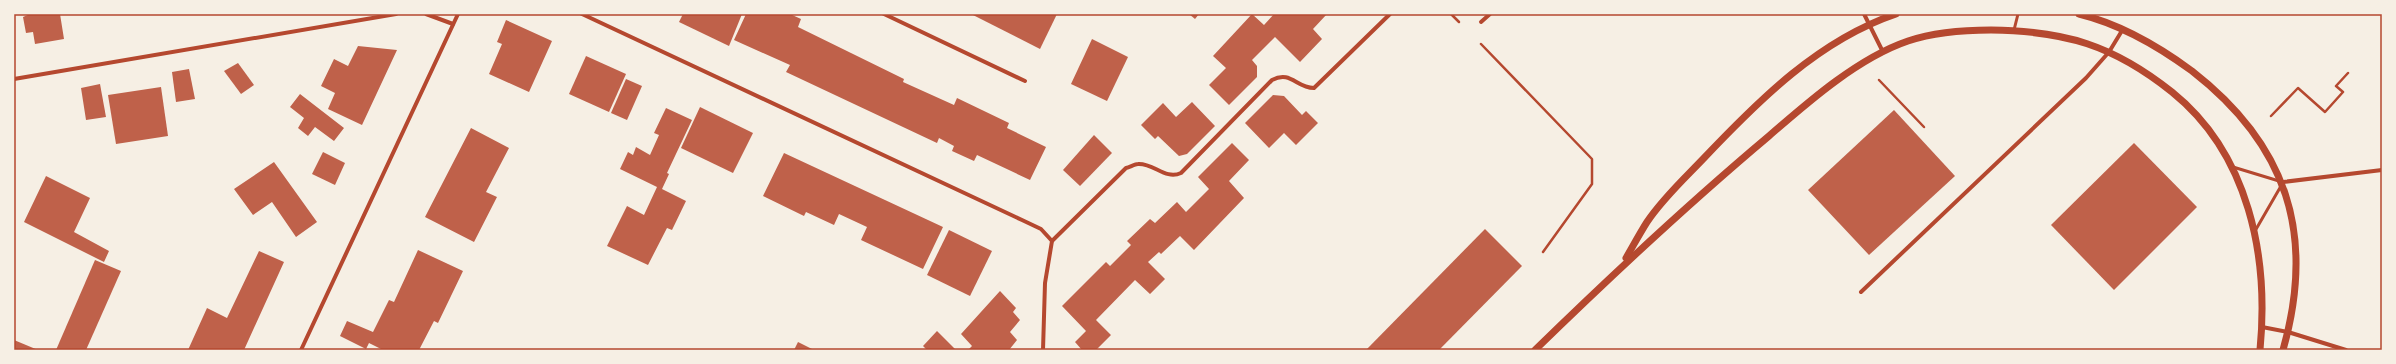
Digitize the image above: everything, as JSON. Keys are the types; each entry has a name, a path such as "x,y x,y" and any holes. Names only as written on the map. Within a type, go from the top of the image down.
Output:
{"street":[{"path":"14,79 396,14"},
{"path":"426,14 453,24"},
{"path":"301,350 458,14"},
{"path":"582,14 1041,229 1052,241"},
{"path":"884,14 1025,81"},
{"path":"1043,350 1045,283 1052,241 1126,168 1138,164 1149,166 1169,175 1181,173 1272,80 1280,76 1290,78 1305,88 1314,88 1390,14"},
{"path":"1481,22 1490,14"},
{"path":"1864,14 1883,52"},
{"path":"1623,264 1648,221 1678,185 1748,114 1826,48 1869,25 1896,14"},
{"path":"2079,14 2123,29 2182,64 2228,102 2254,133 2275,165 2283,182 2294,231 2297,260 2295,296 2283,350"},
{"path":"1861,292 2086,78 2109,52 2123,29"},
{"path":"1535,350 1623,264 1793,115 1864,64 1883,52 1907,41 1932,34 1954,31 2014,30 2069,38 2109,52 2138,67 2184,101 2219,143 2233,167 2249,210 2260,259 2262,327 2260,350"},
{"path":"2283,182 2382,170"},
{"path":"2262,327 2288,332 2346,350"}],"lane":[{"path":"2014,30 2018,14"},
{"path":"2233,167 2283,182 2254,233"}],"path":[{"path":"1451,14 1460,23"},
{"path":"1475,38 1592,159 1592,184 1543,252"},
{"path":"1864,64 1924,128"},
{"path":"2282,105 2298,88 2325,112 2343,92 2336,86 2348,73"}],"building":[{"path":"30,14 60,14 64,39 35,44 33,32 26,33 23,17"},
{"path":"683,14 742,14 729,46 679,22"},
{"path":"746,14 790,14 801,19 798,27 904,79 903,82 954,105 957,98 1009,123 1007,128 1046,147 1030,180 977,155 974,161 952,151 954,146 939,138 937,143 786,72 790,65 734,40"},
{"path":"971,14 1057,14 1040,49"},
{"path":"1189,14 1199,14 1195,19"},
{"path":"1252,14 1264,25 1274,14 1327,14 1313,29 1322,39 1300,62 1275,37 1252,60 1257,66 1257,77 1229,105 1209,85 1226,68 1213,56"},
{"path":"506,20 552,41 529,92 489,74 502,44 497,42"},
{"path":"1092,39 1128,57 1107,101 1071,84"},
{"path":"358,46 397,50 362,125 328,109 335,93 321,86 334,59 348,66"},
{"path":"586,56 626,74 609,112 569,94"},
{"path":"238,63 254,85 241,94 224,71"},
{"path":"189,69 195,99 176,102 172,72"},
{"path":"626,79 642,86 627,120 611,113"},
{"path":"100,84 106,117 86,120 81,88"},
{"path":"161,87 168,136 116,144 108,95"},
{"path":"300,94 344,128 334,141 315,127 308,136 298,128 304,118 290,107"},
{"path":"1273,95 1284,96 1302,115 1306,111 1318,123 1296,145 1284,133 1269,148 1245,123"},
{"path":"1192,102 1215,126 1187,154 1179,156 1158,136 1155,139 1141,125 1163,103 1176,117"},
{"path":"700,107 753,133 733,173 681,148"},
{"path":"666,108 692,120 667,173 669,174 662,189 686,201 672,230 667,228 648,265 607,246 627,206 644,215 657,187 620,169 628,152 633,155 636,147 650,155 659,135 654,133"},
{"path":"1894,110 1955,176 1869,255 1808,190"},
{"path":"471,128 509,148 486,192 497,197 474,242 425,217"},
{"path":"1094,135 1112,153 1080,186 1063,170"},
{"path":"1232,143 1249,160 1229,181 1244,198 1194,250 1180,236 1161,254 1159,252 1148,262 1165,279 1150,294 1135,280 1096,320 1111,335 1096,350 1082,350 1075,342 1086,331 1062,306 1106,262 1110,266 1131,245 1127,241 1150,219 1155,223 1177,202 1186,212 1209,189 1198,177"},
{"path":"2134,143 2197,207 2114,290 2051,225"},
{"path":"323,152 345,163 335,185 312,174"},
{"path":"784,153 943,227 923,269 861,240 867,227 839,214 834,225 806,212 804,216 763,196"},
{"path":"274,162 317,222 296,237 272,202 253,215 234,189"},
{"path":"46,176 90,198 74,232 109,251 104,262 24,222"},
{"path":"1485,229 1522,266 1439,350 1366,350"},
{"path":"949,230 992,251 970,296 927,275"},
{"path":"418,250 463,271 438,323 434,321 419,350 383,350 369,343 366,349 340,336 347,321 373,332 389,300 394,302"},
{"path":"259,251 284,262 244,350 188,350 207,308 227,318"},
{"path":"95,260 121,271 86,350 56,350"},
{"path":"1000,291 1016,308 1013,312 1020,320 1010,332 1017,340 1009,350 968,350 972,346 961,334"},
{"path":"937,331 956,350 927,350 923,346"},
{"path":"14,340 38,350 14,350"},
{"path":"798,342 814,350 794,350"}]}
